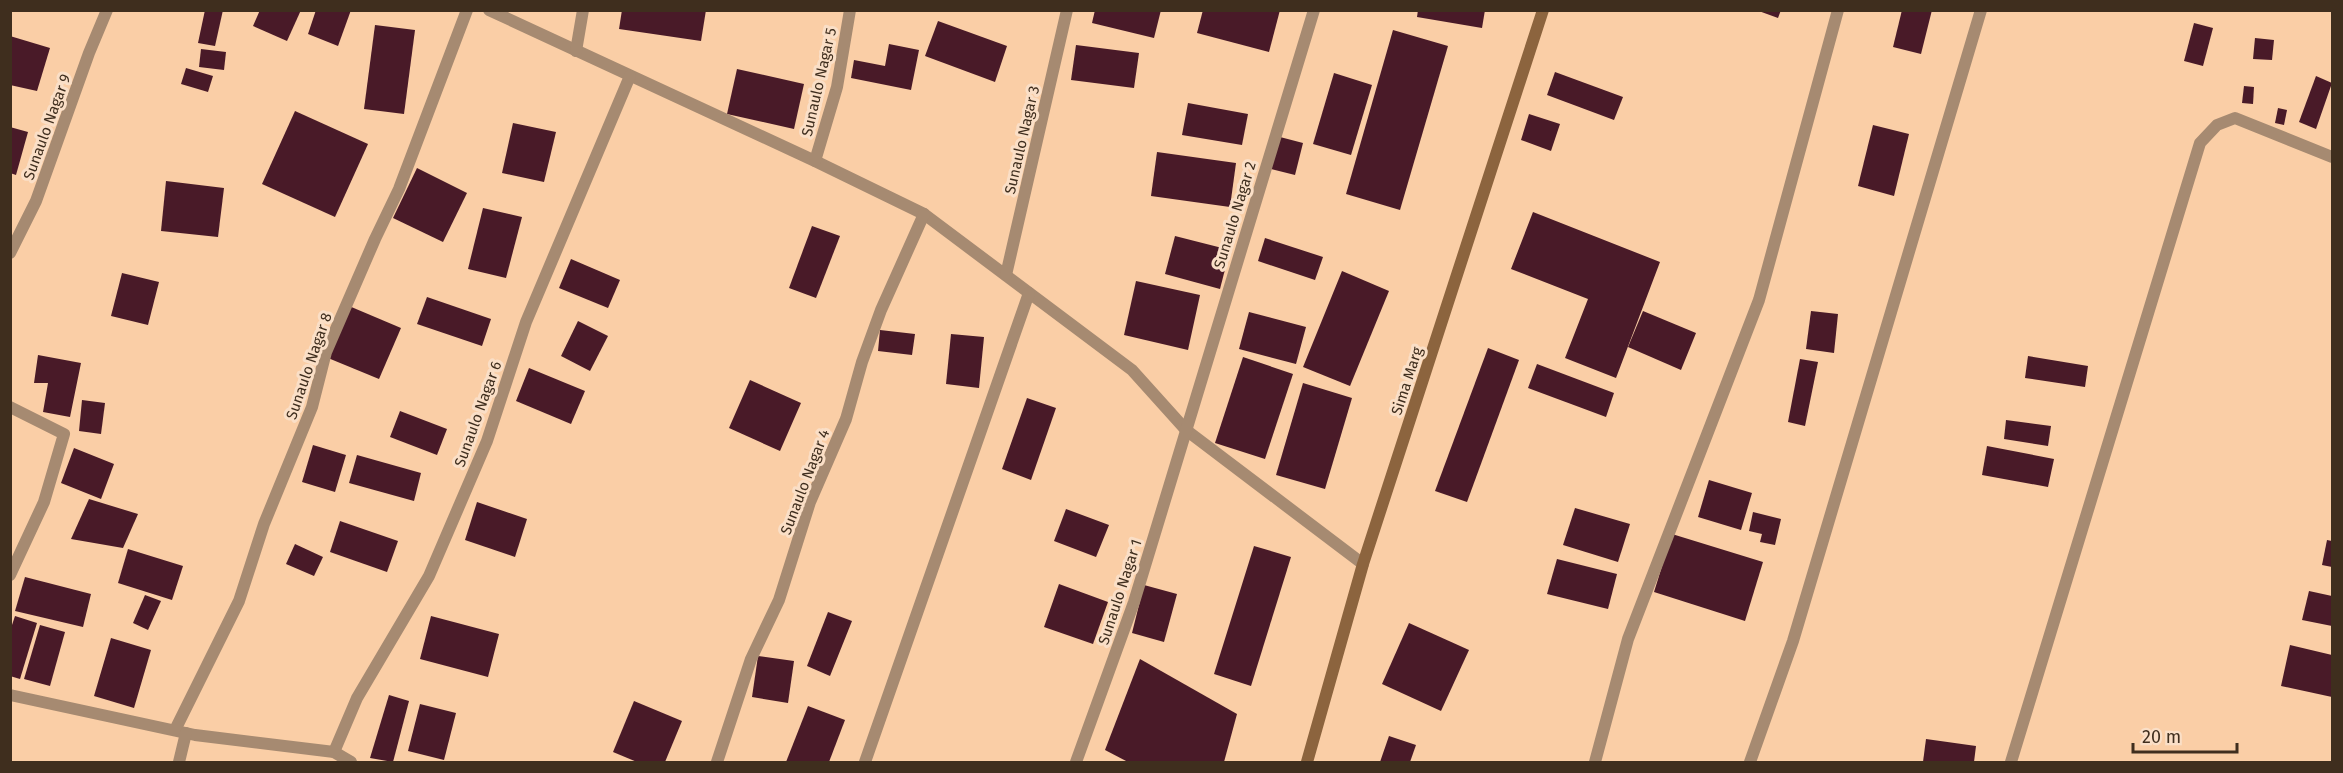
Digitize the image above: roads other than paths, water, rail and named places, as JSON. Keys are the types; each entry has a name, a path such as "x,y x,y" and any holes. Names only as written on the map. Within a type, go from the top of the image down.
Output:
{"street":[{"name":"Sunaulo Nagar 9","path":"10,252 36,201 89,53 107,10"},
{"name":"Sunaulo Nagar 8","path":"179,762 181,731 239,601 264,524 312,407 326,352 375,238 399,189 467,10"},
{"path":"489,10 924,214 1132,370 1186,430 1363,564"},
{"path":"576,51 583,10"},
{"name":"Sunaulo Nagar 5","path":"815,161 837,87 850,10"},
{"name":"Sunaulo Nagar 3","path":"1006,275 1067,10"},
{"name":"Sunaulo Nagar 2","path":"1186,430 1314,10"},
{"name":"Sima Marg","path":"1307,762 1363,564 1542,10"},
{"path":"1595,762 1628,639 1759,300 1838,10"},
{"path":"1750,762 1793,641 1982,10"},
{"name":"Sunaulo Nagar 6","path":"334,752 357,698 429,576 487,441 525,322 630,76"},
{"path":"2011,762 2200,143 2217,125 2235,118 2332,158"},
{"name":"Sunaulo Nagar 4","path":"717,762 751,659 779,600 810,502 846,419 877,320 924,214"},
{"path":"865,762 1029,292"},
{"path":"10,407 64,434 44,502 10,575"},
{"name":"Sunaulo Nagar 1","path":"1076,762 1134,602 1186,430"},
{"path":"10,695 181,731 334,752 351,762"}]}
